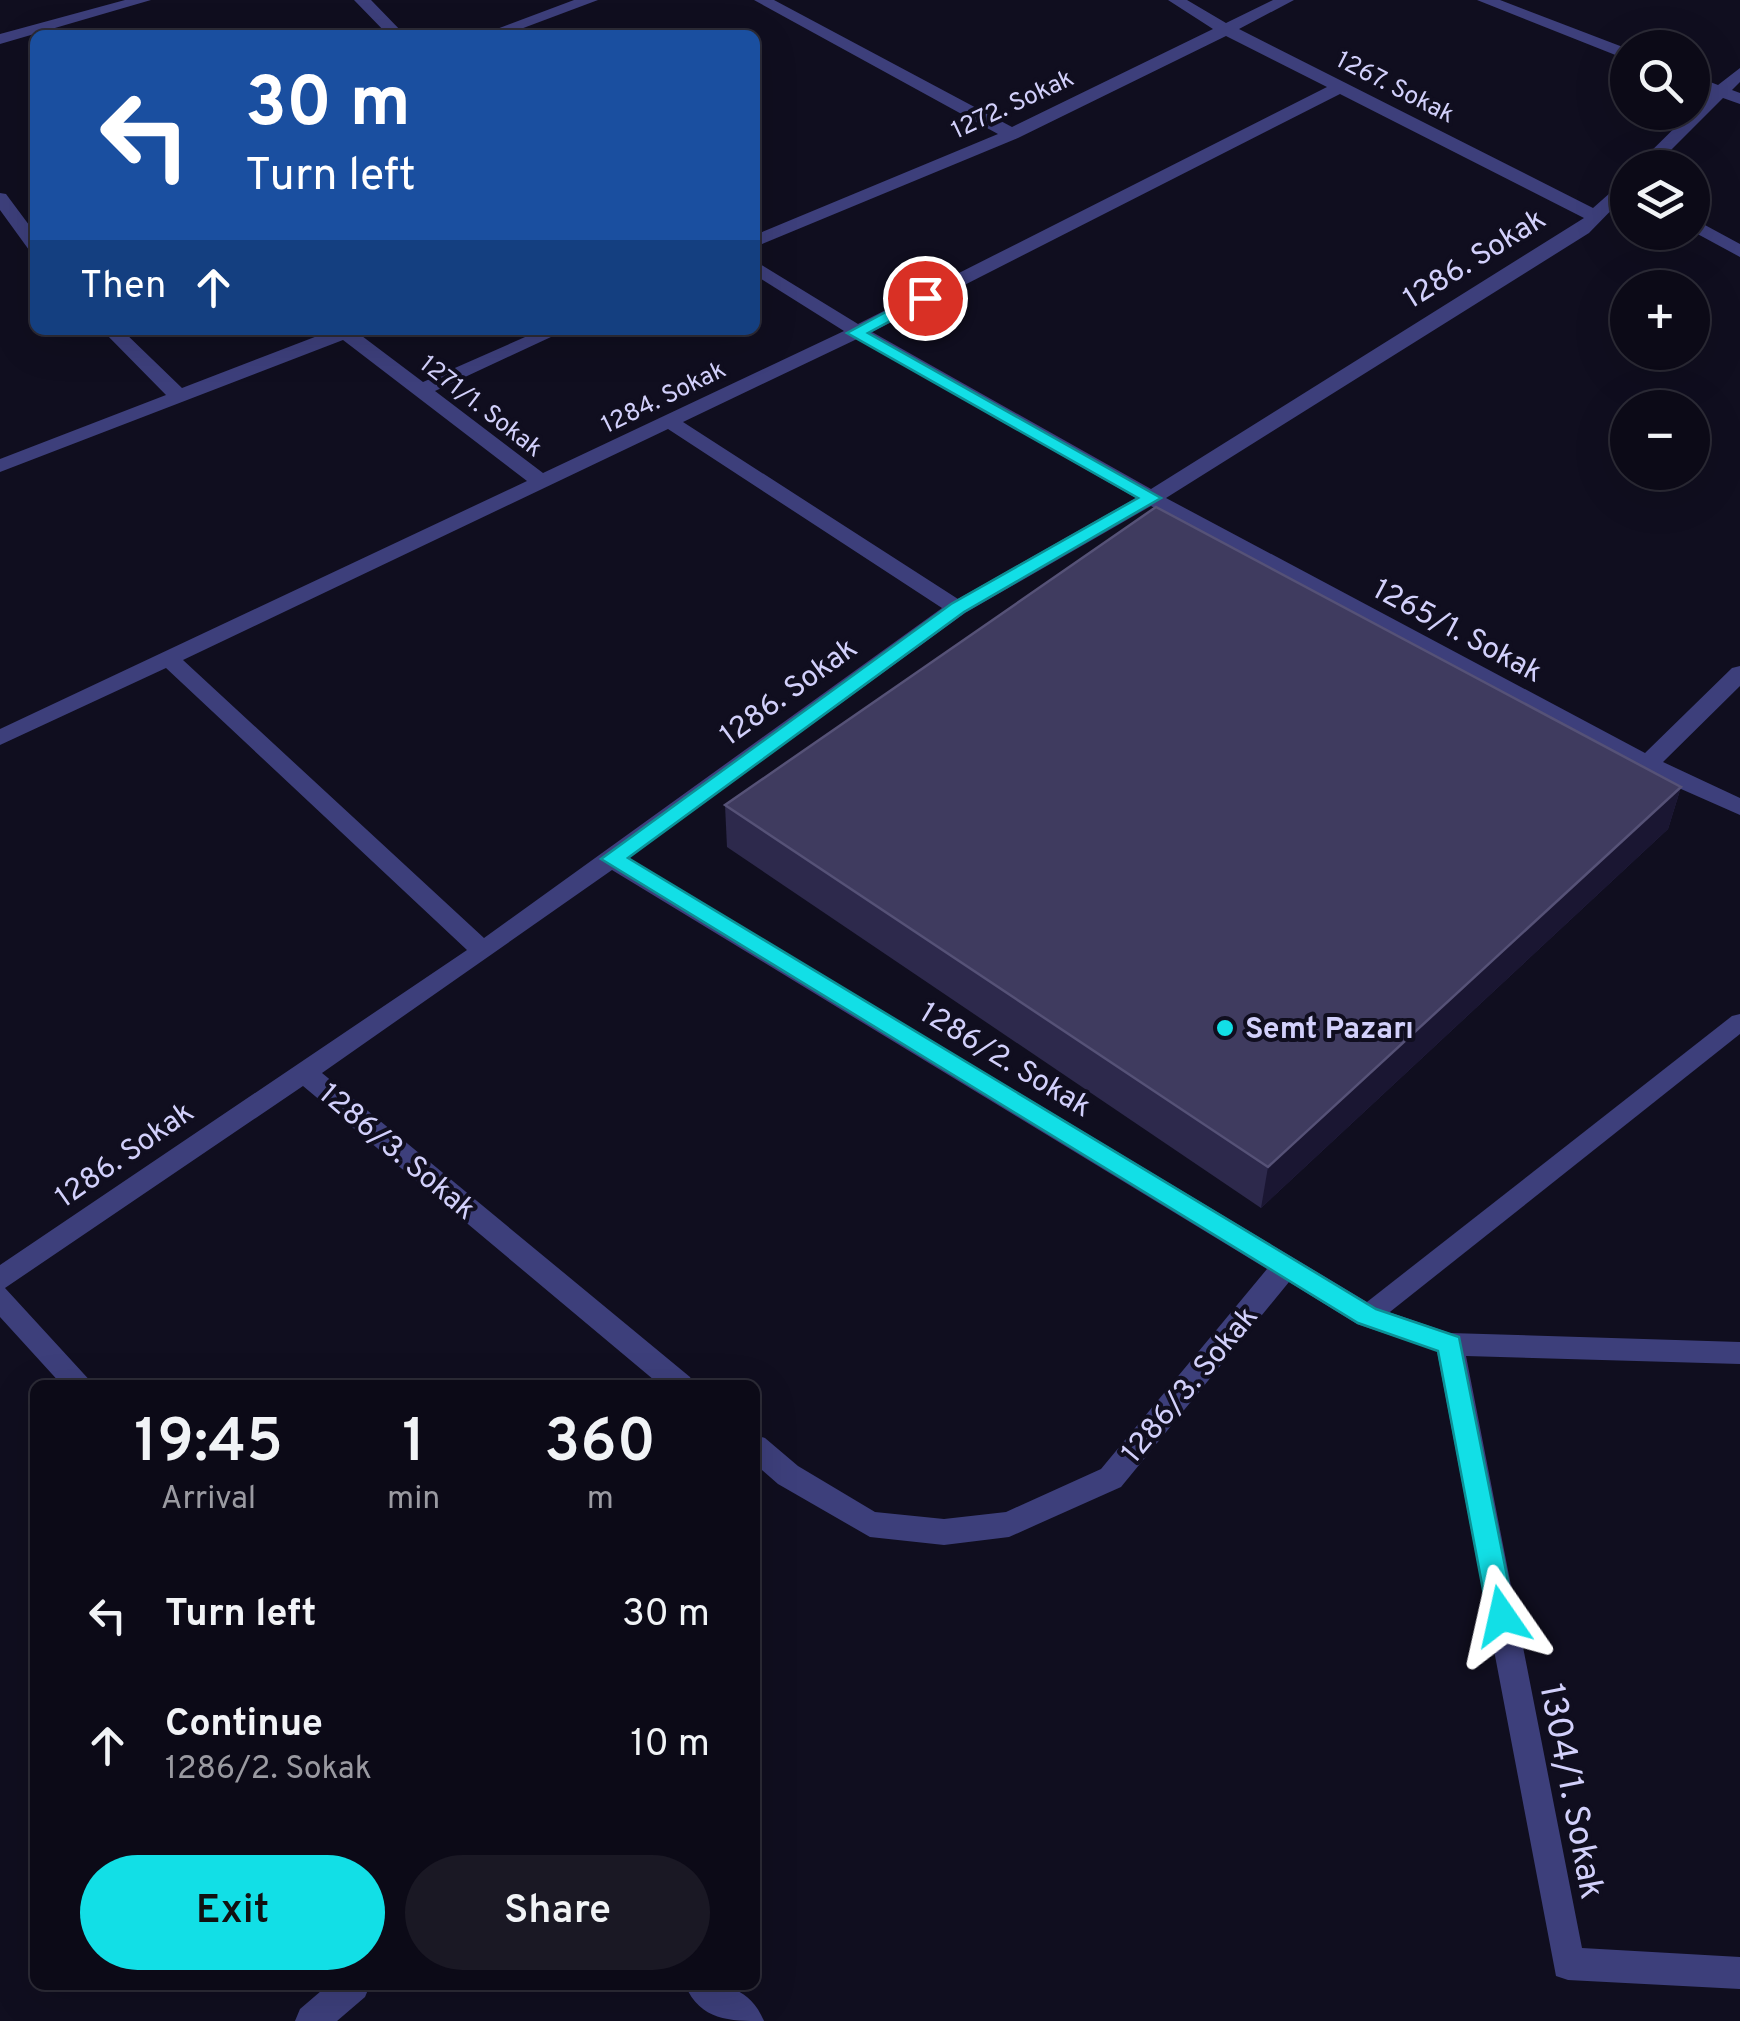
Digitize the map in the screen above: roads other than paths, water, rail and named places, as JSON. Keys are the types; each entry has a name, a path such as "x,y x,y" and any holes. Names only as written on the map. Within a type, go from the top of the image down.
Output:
{"street":[{"path":"51,24 143,0"},
{"path":"362,0 391,30"},
{"path":"503,30 590,0"},
{"path":"762,0 1012,134"},
{"name":"1267. Sokak","path":"1176,0 1223,28 1343,86 1610,208"},
{"name":"1272. Sokak","path":"760,240 1012,134 1286,0"},
{"path":"1485,0 1610,48"},
{"path":"0,39 30,30"},
{"path":"1661,150 1740,73"},
{"name":"1284. Sokak","path":"0,738 855,333 1343,86"},
{"path":"1710,87 1740,99"},
{"path":"0,198 30,239"},
{"name":"1286. Sokak","path":"0,1279 483,951 958,608 1151,498 1583,229 1610,208"},
{"path":"1710,233 1740,252"},
{"name":"1265/1. Sokak","path":"760,270 855,333 1151,498 1646,766 1740,807"},
{"path":"115,335 181,398"},
{"path":"0,466 334,335"},
{"name":"1271/1. Sokak","path":"349,335 543,484"},
{"path":"422,390 546,335"},
{"path":"666,420 958,608"},
{"path":"168,658 483,951"},
{"path":"1646,766 1740,673"},
{"name":"1286/2. Sokak","path":"612,859 1367,1316 1450,1344"},
{"name":"1286/3. Sokak","path":"302,1071 674,1380"},
{"name":"1286/3. Sokak","path":"760,1451 788,1475 870,1524 944,1532 1010,1524 1110,1478 1286,1266"},
{"path":"0,1298 75,1380"},
{"path":"1450,1344 1740,1353"},
{"name":"1304/1. Sokak","path":"1450,1344 1568,1964 1740,1973"},
{"path":"312,2021 347,1990"},
{"path":"708,1990 746,2021"}],"lane":[{"path":"1367,1316 1740,1022"}],"place":[{"name":"Semt Pazarı","path":"1225,1028"}]}
